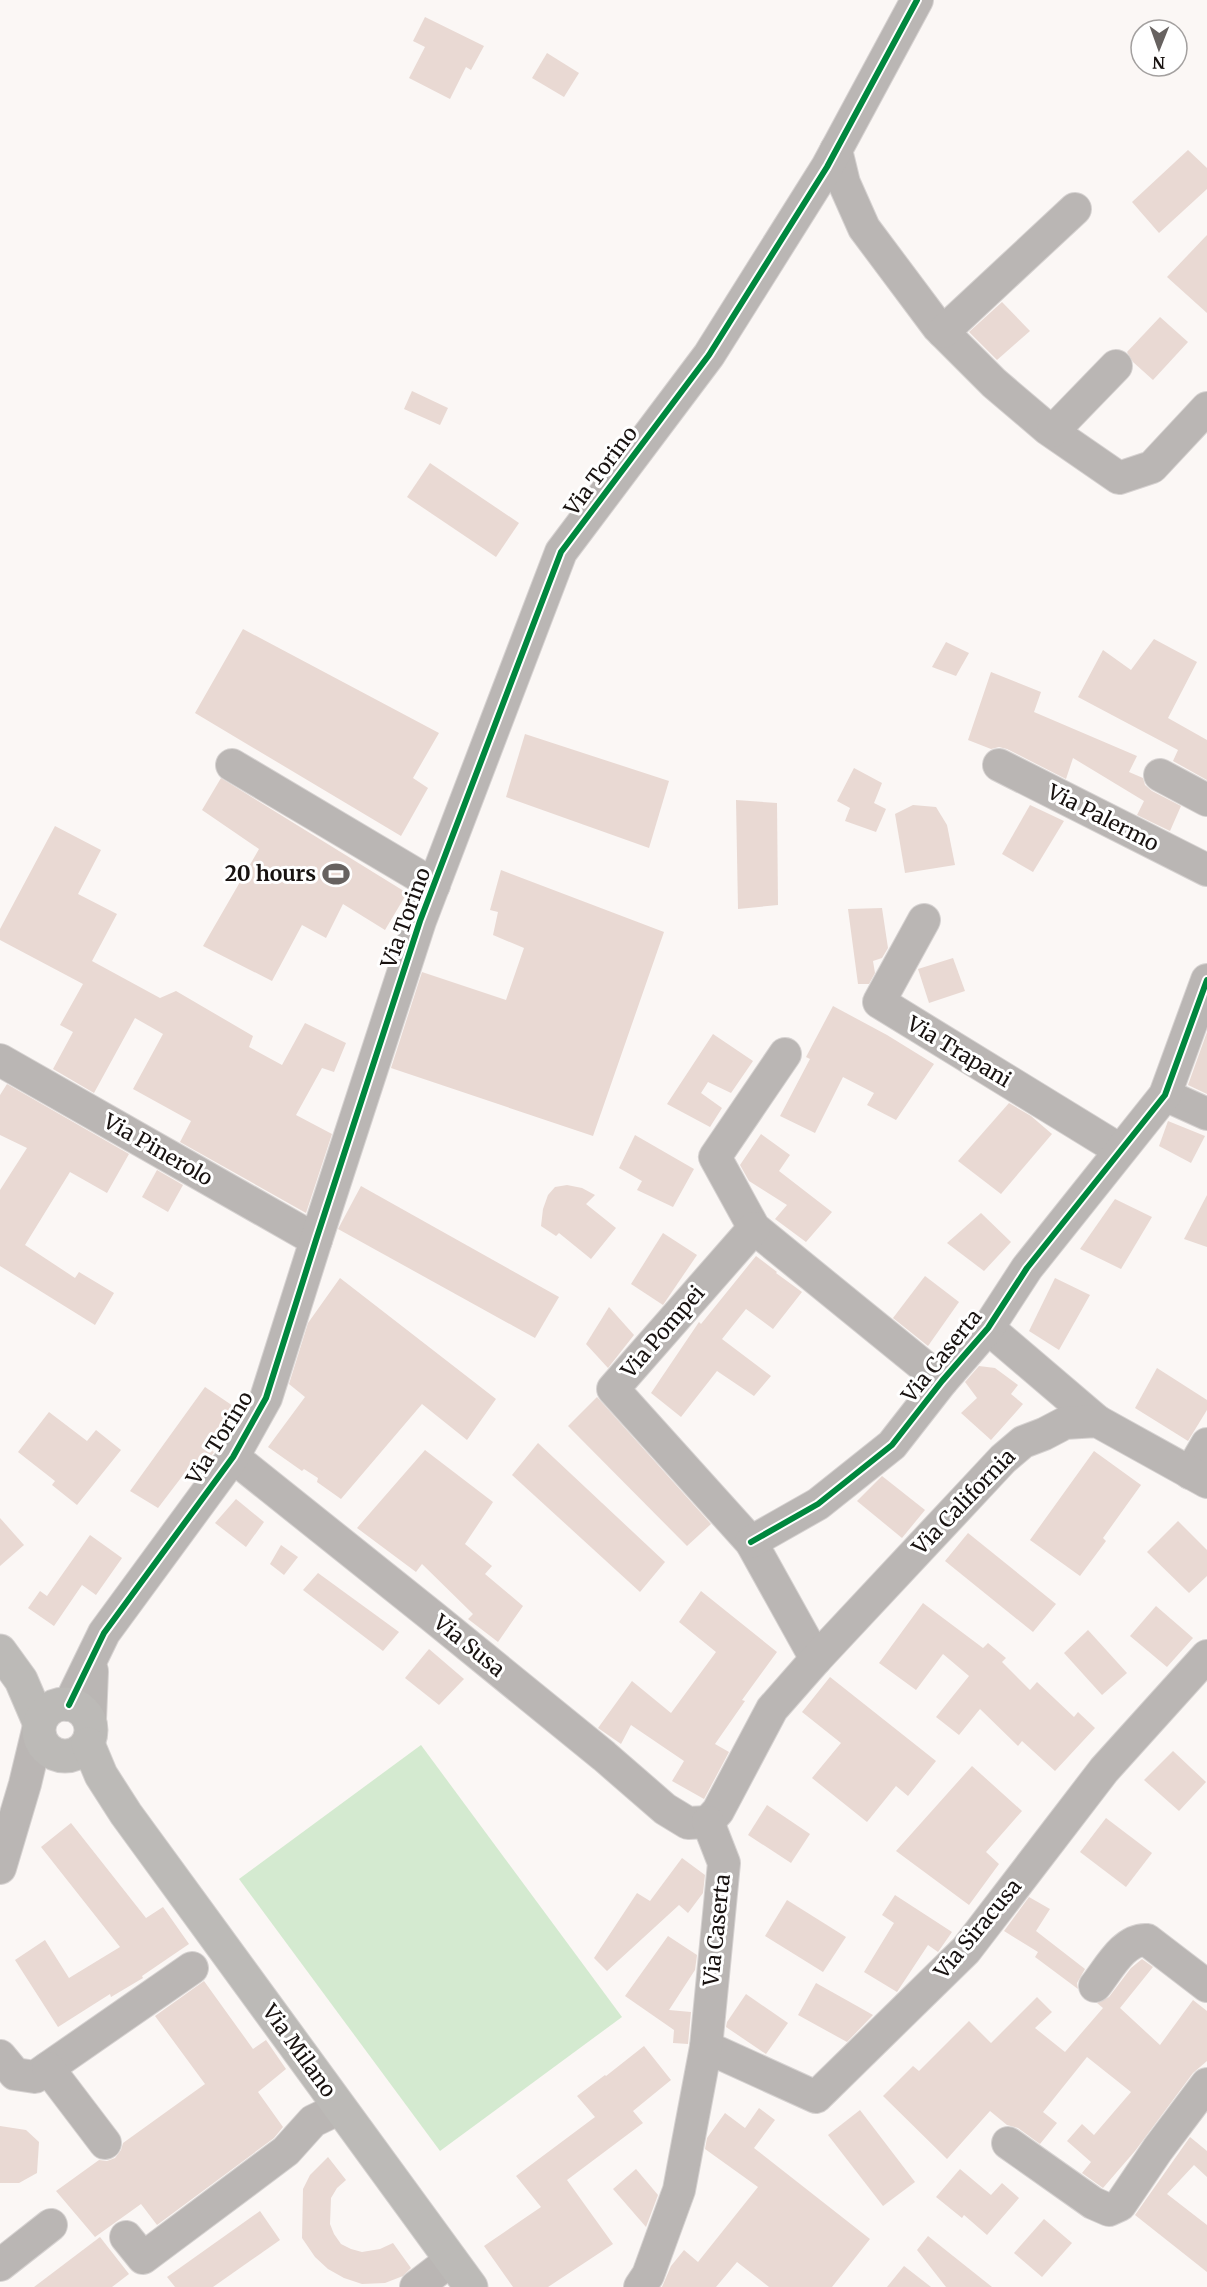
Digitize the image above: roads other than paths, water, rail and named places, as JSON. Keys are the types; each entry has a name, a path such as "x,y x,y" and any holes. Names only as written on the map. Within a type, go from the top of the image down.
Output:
{"main road":[{"name":"Via Milano","path":"0,1651 21,1680 101,1775 126,1814 471,2287"}],"street":[{"name":"Via Torino","path":"0,1868 12,1780 62,1730 89,1689 94,1652 117,1613 233,1457 257,1416 273,1380 420,921 561,552 709,355 831,158 917,0"},
{"path":"831,158 864,228 943,332 994,383 1053,431 1119,478 1152,467 1207,408"},
{"path":"943,332 1075,209"},
{"path":"1053,431 1116,366"},
{"path":"232,765 434,885"},
{"name":"Via Palermo","path":"999,765 1207,870"},
{"path":"1160,775 1207,800"},
{"name":"Via Trapani","path":"924,920 879,1002 1120,1150"},
{"path":"1207,980 1165,1095 1207,1114"},
{"path":"785,1054 716,1157 754,1228 942,1381"},
{"name":"Via Pinerolo","path":"0,1060 316,1240"},
{"name":"Via Caserta","path":"751,1542 818,1504 892,1445 942,1381 988,1328 1027,1268 1165,1095"},
{"name":"Via Pompei","path":"751,1542 613,1389 754,1228"},
{"name":"Via Caserta","path":"988,1328 1097,1421"},
{"path":"1097,1421 1199,1478 1207,1444"},
{"name":"Via California","path":"816,1659 1003,1459 1023,1442 1065,1423 1097,1421"},
{"name":"Via Susa","path":"233,1457 432,1616 666,1809 688,1823 708,1822"},
{"path":"708,1822 718,1810 772,1709 816,1659 751,1542"},
{"name":"Via Siracusa","path":"705,2047 816,2097 966,1950 1104,1770 1207,1656"},
{"name":"Via Caserta","path":"639,2287 648,2275 679,2190 705,2047 724,1863 708,1822"},
{"path":"1095,1986 1130,1944 1139,1940 1147,1940 1207,1986"},
{"path":"0,2056 15,2074 35,2077 192,1968"},
{"path":"48,2068 105,2143"},
{"path":"1008,2143 1093,2204 1109,2210 1120,2205 1158,2149 1207,2084"},
{"path":"126,2237 143,2258 286,2151 314,2121 340,2108"},
{"path":"16,2287 0,2267 51,2225"},
{"path":"416,2287 452,2260"}],"place":[{"name":"20 hours","path":"336,874"}]}
